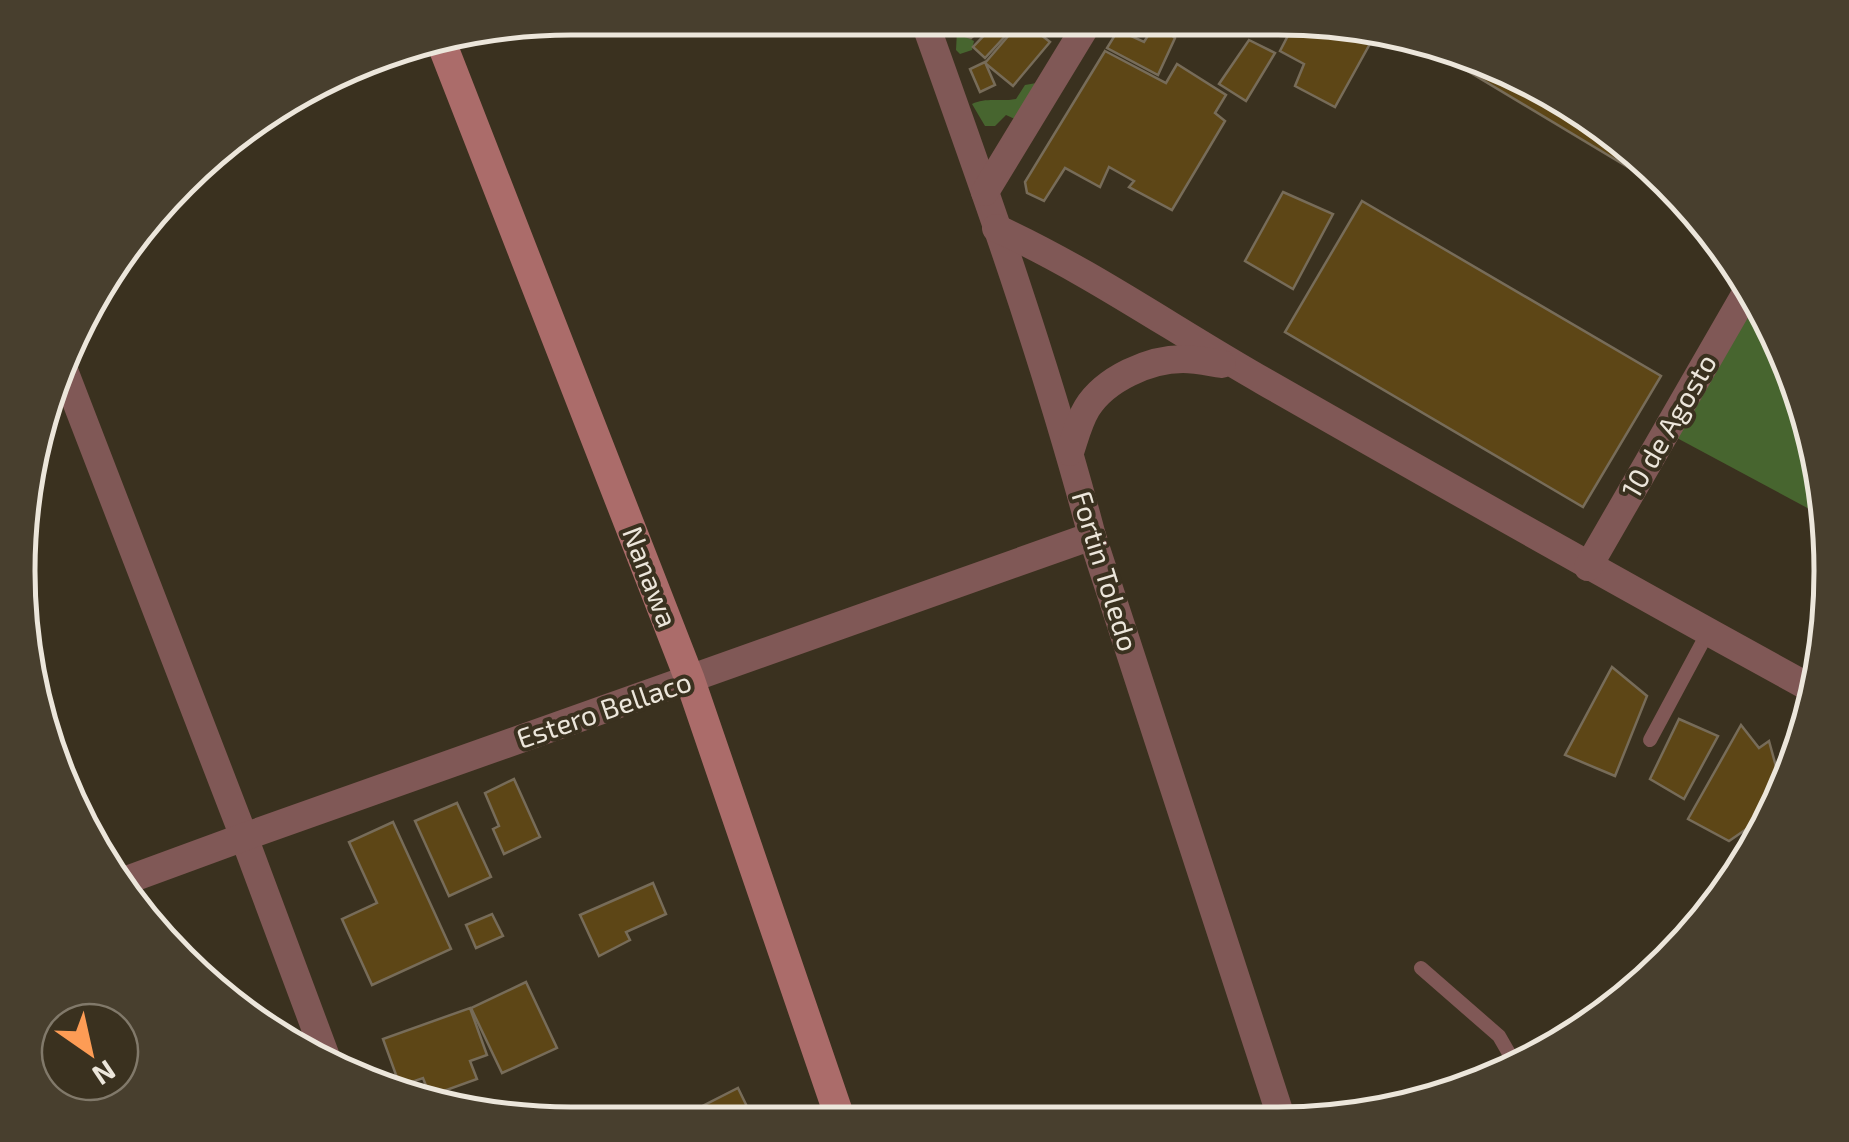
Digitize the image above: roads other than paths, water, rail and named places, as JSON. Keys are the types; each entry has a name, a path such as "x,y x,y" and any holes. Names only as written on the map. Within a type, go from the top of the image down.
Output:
{"street":[{"name":"Fortin Toledo","path":"929,35 986,192 1070,452 1092,536 1278,1107"},
{"path":"986,192 1079,35"},
{"name":"Nanawa","path":"444,50 690,680 835,1107"},
{"path":"996,228 1046,251 1235,365 1588,567 1802,684"},
{"name":"10 de Agosto","path":"1588,567 1741,301"},
{"path":"1070,452 1089,405 1104,387 1159,362 1182,359 1235,365"},
{"path":"69,383 322,1045"},
{"name":"Estero Bellaco","path":"132,878 1092,536"}],"lane":[{"path":"1650,740 1708,632"},
{"path":"1422,968 1498,1036 1510,1054"}]}
